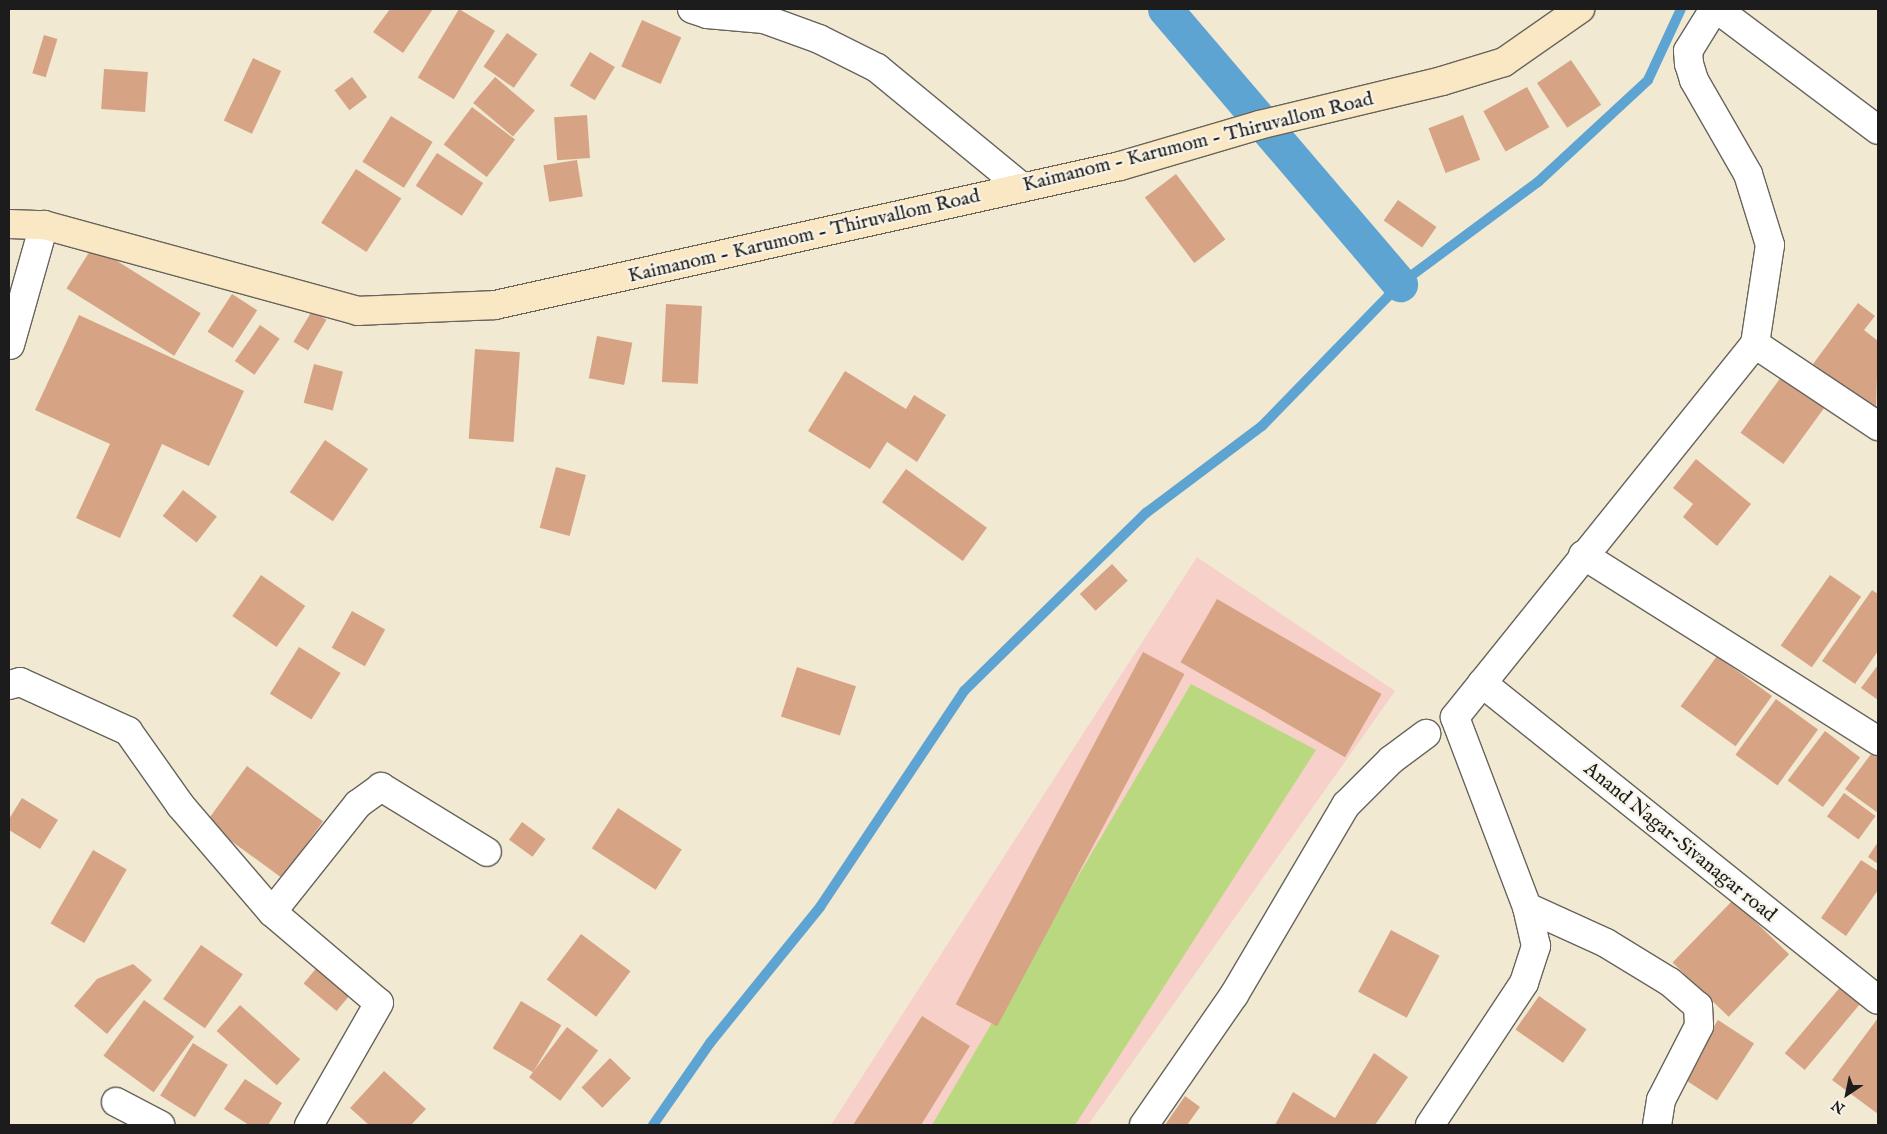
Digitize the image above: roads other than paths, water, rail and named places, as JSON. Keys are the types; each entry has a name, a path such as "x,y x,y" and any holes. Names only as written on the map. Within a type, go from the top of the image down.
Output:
{"main road":[{"name":"Kaimanom - Karumom - Thiruvallom Road","path":"9,224 44,225 358,310 485,306 1120,166 1265,123 1442,81 1504,62 1580,9"}],"street":[{"path":"692,9 707,14 768,14 876,68 1022,187"},
{"path":"1430,1125 1524,983 1536,946 1528,907 1455,717 1583,555 1755,344 1770,245 1748,174 1694,80 1689,64 1688,51 1716,9 1878,130"},
{"path":"10,345 44,225"},
{"path":"1755,344 1878,426"},
{"path":"1583,555 1878,741"},
{"path":"9,685 20,682 128,731 181,806 272,912 379,1003 309,1125"},
{"name":"Anand Nagar-Sivanagar road","path":"1482,683 1878,1000"},
{"path":"1144,1125 1234,995 1346,805 1391,760 1426,734"},
{"path":"272,912 358,804 382,787 487,852"},
{"path":"1528,907 1606,943 1670,982 1698,1006 1700,1026 1661,1100 1657,1125"},
{"path":"116,1102 160,1125"}],"waterway":[{"path":"1165,9 1400,284"},
{"path":"653,1125 710,1043 820,907 964,691 1146,513 1262,426 1400,284 1538,182 1648,80 1681,9"}]}
